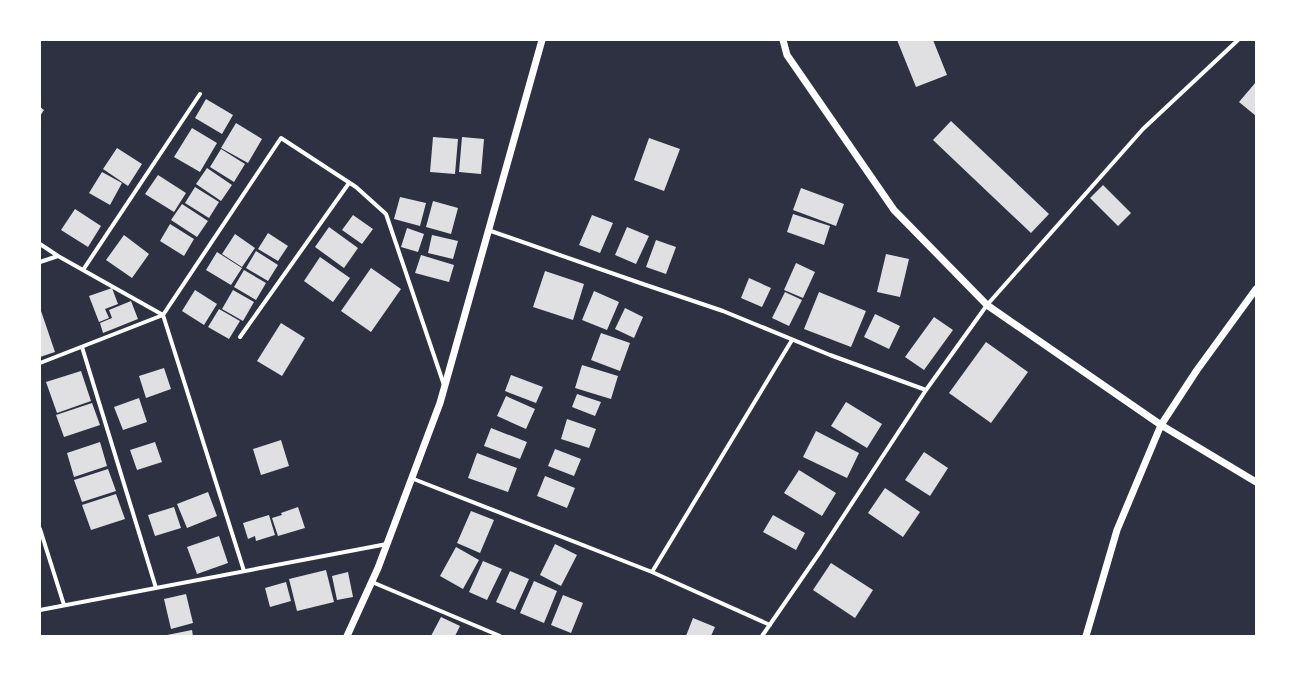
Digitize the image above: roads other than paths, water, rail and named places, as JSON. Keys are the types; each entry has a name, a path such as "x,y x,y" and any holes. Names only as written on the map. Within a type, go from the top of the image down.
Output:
{"street":[{"path":"347,636 372,582 440,403 542,40"},
{"path":"783,40 787,55 894,210 987,305 1161,425 1256,482"},
{"path":"762,636 820,552 926,390 987,305 1142,128 1238,40"},
{"path":"83,270 200,94"},
{"path":"40,363 163,315 281,138 356,188 386,214 445,386"},
{"path":"240,337 349,183"},
{"path":"488,230 723,311 830,355 926,390"},
{"path":"40,244 58,256 163,315 244,571"},
{"path":"40,262 58,256"},
{"path":"1086,636 1117,530 1161,425 1197,370 1256,289"},
{"path":"652,572 792,340"},
{"path":"82,347 156,588"},
{"path":"411,478 652,572 770,626"},
{"path":"40,530 64,605"},
{"path":"40,610 387,544"},
{"path":"372,582 500,636"}]}
